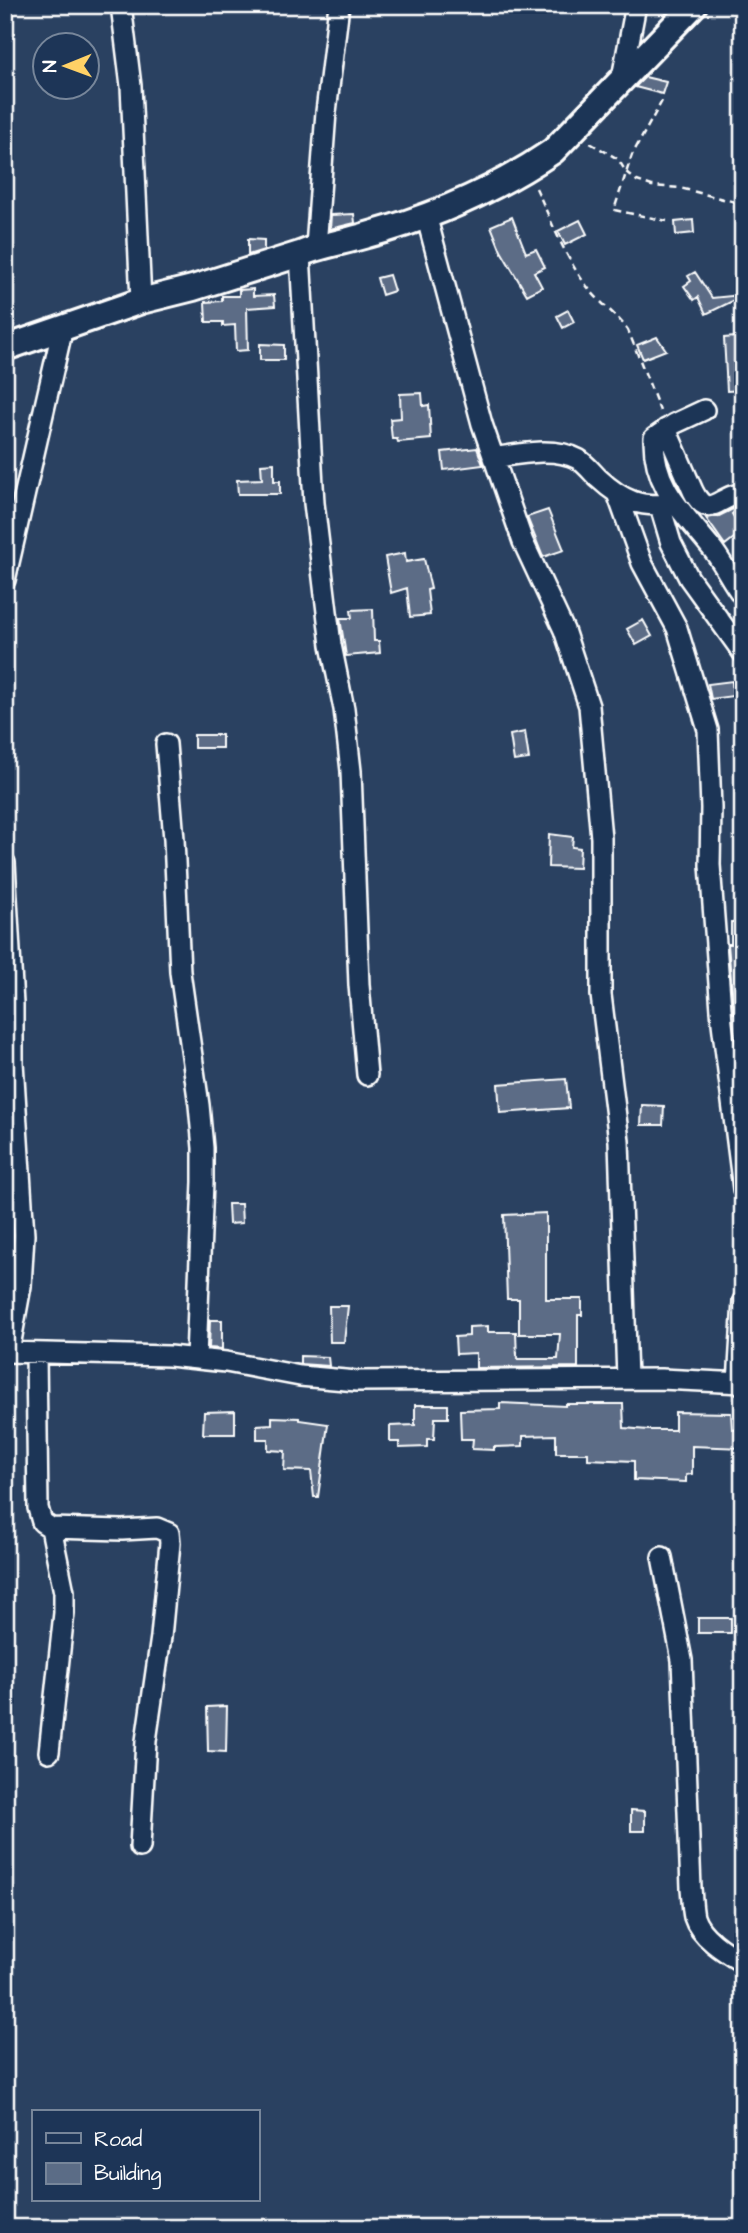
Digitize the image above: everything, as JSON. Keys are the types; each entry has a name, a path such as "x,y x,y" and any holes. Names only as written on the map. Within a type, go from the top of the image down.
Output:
{"street":[{"path":"121,5 131,86 141,301"},
{"path":"339,5 308,251 314,503 331,645 344,709 351,771 359,985 366,1075"},
{"path":"622,78 636,5"},
{"path":"5,348 141,301 367,235 484,192 553,151 694,5"},
{"path":"426,215 493,458 523,542 564,630 589,706 601,838 601,995 619,1141 627,1379"},
{"path":"5,580 63,327"},
{"path":"704,411 666,429 654,438 653,452 668,505 671,543 689,578 743,653"},
{"path":"666,429 693,491 703,505 710,506 735,494 743,494"},
{"path":"493,458 537,453 570,456 581,460 618,496 633,502 668,505 712,547 730,580 743,596"},
{"path":"618,496 642,562 677,628 708,730 710,865 722,1023 743,1189"},
{"path":"166,744 174,839 180,972 199,1105 202,1148 196,1358"},
{"path":"5,863 13,1004 13,1073 24,1235 21,1286 7,1352 196,1358 300,1376 358,1381 627,1379 740,1383 743,1300"},
{"path":"36,1354 37,1507 42,1522 51,1528 157,1528 169,1533 164,1617 146,1741 140,1847"},
{"path":"49,1752 64,1613 64,1592 51,1528"},
{"path":"662,1557 682,1660 694,1917 701,1930 743,1963"}],"path":[{"path":"662,101 632,155 614,211 667,221"},
{"path":"571,134 618,159 626,172 637,181 652,186 680,188 743,204"},
{"path":"526,169 575,269 590,291 621,320 632,337 666,429"}],"building":[{"path":"645,77 666,82 662,94 635,87"},
{"path":"354,214 355,223 330,229 331,215"},
{"path":"512,217 526,253 536,249 545,267 534,272 542,287 527,295 501,251 491,226"},
{"path":"580,220 587,234 565,245 558,231"},
{"path":"693,220 694,233 676,235 675,222"},
{"path":"248,239 264,240 264,250 248,255"},
{"path":"695,272 712,298 741,297 706,314 698,297 694,300 684,286 691,281 688,276"},
{"path":"389,275 394,291 382,295 377,278"},
{"path":"253,289 253,296 274,295 275,306 247,308 248,350 236,351 235,325 223,326 223,322 206,322 205,302 222,301 222,296 239,296 239,290"},
{"path":"568,310 574,322 563,328 557,316"},
{"path":"657,337 666,350 643,359 637,345"},
{"path":"735,337 743,390 727,391 724,338"},
{"path":"260,344 284,345 284,360 260,360"},
{"path":"422,393 423,406 429,405 431,439 398,442 397,439 392,439 390,419 401,418 400,394"},
{"path":"477,448 483,465 444,470 442,452"},
{"path":"274,463 274,481 280,481 280,494 238,494 237,480 262,479 261,464"},
{"path":"735,508 737,510 732,514 743,531 725,545 706,518 719,516"},
{"path":"548,510 564,550 543,557 527,517"},
{"path":"405,553 406,562 424,559 431,589 427,590 430,615 410,617 407,588 391,593 385,557"},
{"path":"373,609 374,641 379,641 380,653 346,656 340,618 352,618 351,610"},
{"path":"643,620 652,636 636,645 627,629"},
{"path":"732,681 733,696 711,699 708,684"},
{"path":"525,732 529,759 514,761 510,735"},
{"path":"194,735 222,735 222,748 194,748"},
{"path":"549,834 573,837 572,847 580,848 579,868 548,867"},
{"path":"731,922 743,922 743,1013 734,1013 728,944 731,944"},
{"path":"566,1079 569,1108 500,1113 498,1084"},
{"path":"642,1105 664,1106 663,1125 641,1125"},
{"path":"228,1204 241,1204 242,1223 229,1224"},
{"path":"546,1213 546,1299 582,1299 582,1315 578,1315 578,1367 476,1368 476,1353 456,1354 455,1337 469,1336 469,1327 488,1326 488,1332 516,1332 517,1359 558,1359 560,1334 519,1334 519,1299 507,1299 504,1215"},
{"path":"329,1306 348,1306 344,1342 330,1342"},
{"path":"210,1320 222,1320 222,1349 209,1348"},
{"path":"300,1356 328,1357 329,1366 300,1364"},
{"path":"500,1403 566,1406 623,1404 624,1428 648,1430 675,1430 675,1412 731,1413 732,1429 743,1429 743,1448 692,1446 692,1474 686,1475 686,1482 634,1480 634,1461 588,1459 588,1453 556,1453 556,1435 523,1436 523,1446 494,1447 494,1450 472,1449 473,1439 461,1439 460,1410 500,1409"},
{"path":"415,1405 448,1405 448,1418 435,1418 434,1439 427,1439 427,1447 399,1448 399,1442 390,1442 390,1426 415,1425"},
{"path":"235,1411 235,1434 203,1434 204,1412"},
{"path":"272,1417 299,1418 328,1424 318,1497 314,1497 311,1471 284,1470 285,1451 268,1450 268,1439 257,1439 257,1425 272,1424"},
{"path":"698,1618 731,1618 731,1633 698,1633"},
{"path":"227,1706 226,1752 208,1751 207,1707"},
{"path":"631,1810 645,1811 645,1831 631,1831"}]}
